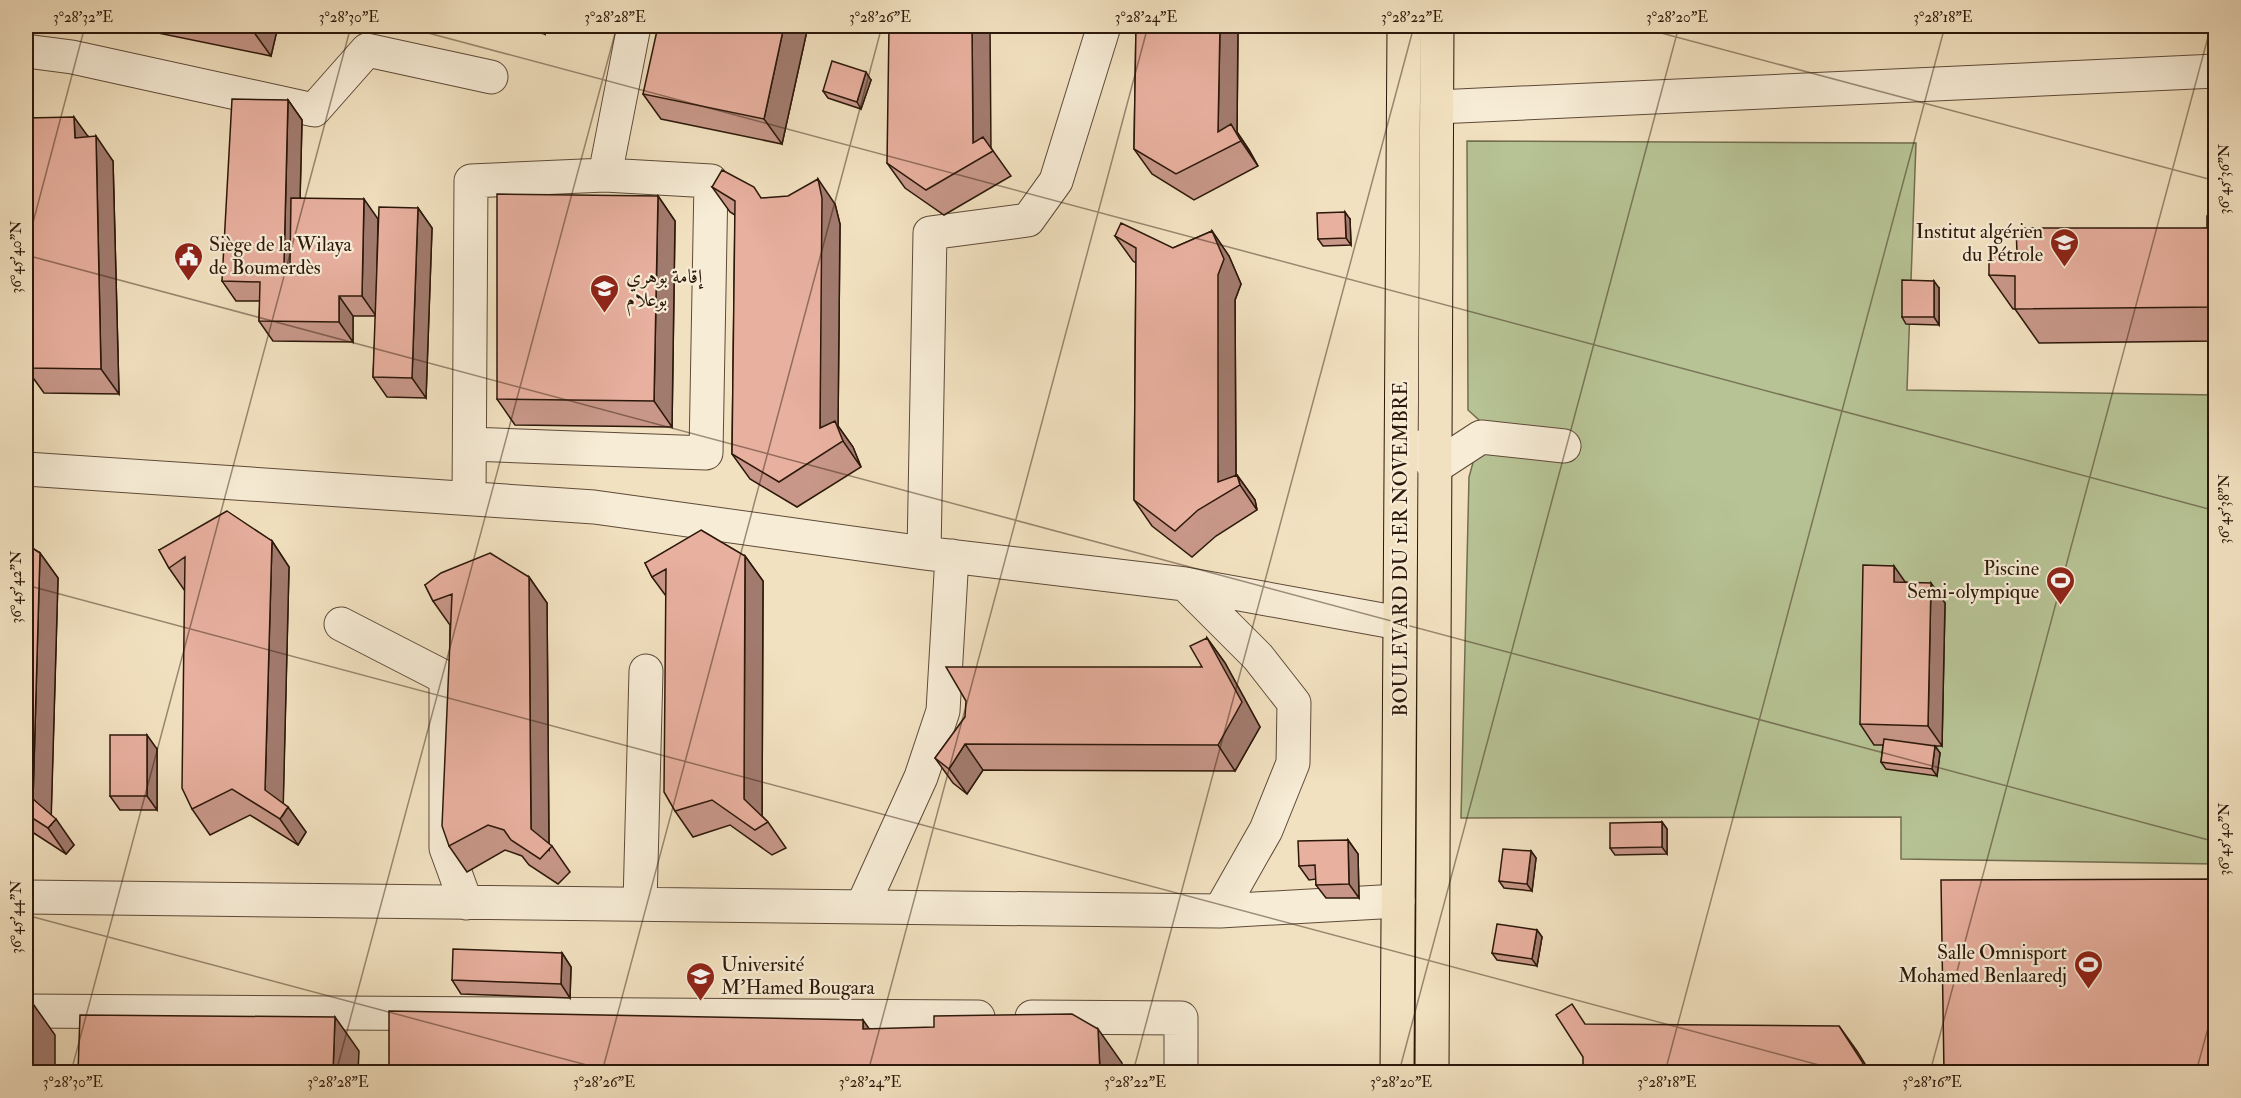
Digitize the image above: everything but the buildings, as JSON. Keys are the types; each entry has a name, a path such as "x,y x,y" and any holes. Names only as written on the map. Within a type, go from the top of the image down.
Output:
{"main road":[{"name":"BOULEVARD DU 1ER NOVEMBRE","path":"1397,1072 1404,26"},
{"name":"BOULEVARD DU 1ER NOVEMBRE","path":"1432,1072 1437,26"}],"street":[{"path":"605,174 634,26"},
{"path":"862,907 921,777 943,711 930,233 1028,220 1056,181 1104,26"},
{"path":"26,51 72,57 314,110 367,50 491,77"},
{"path":"1437,107 2216,71"},
{"path":"469,498 471,181 605,174 711,181 706,453 470,444"},
{"path":"1401,421 1435,466 1481,437 1564,446"},
{"path":"26,469 594,507 938,555 1185,584 1400,623"},
{"path":"1185,584 1258,657 1294,703 1293,763 1266,830 1220,911"},
{"path":"341,624 446,678 446,848 466,903"},
{"path":"640,904 646,671"},
{"path":"26,897 1220,911 1398,901"},
{"path":"26,1011 1181,1018 1181,1072"}],"green space":[{"path":"1467,141 1916,143 1907,390 2215,395 2215,864 1901,859 1901,817 1461,818 1469,477 1474,459 1484,451 1479,420 1468,410"}],"place":[{"name":"Institut algérien du Pétrole","path":"2064,268"},
{"name":"Siège de la Wilaya de Boumerdès","path":"188,282"},
{"name":"إقامة بوهري بوعلام","path":"605,314"},
{"name":"Piscine Semi-olympique","path":"2060,606"},
{"name":"Salle Omnisport Mohamed Benlaaredj","path":"2088,990"},
{"name":"Université M'Hamed Bougara","path":"700,1002"}]}
